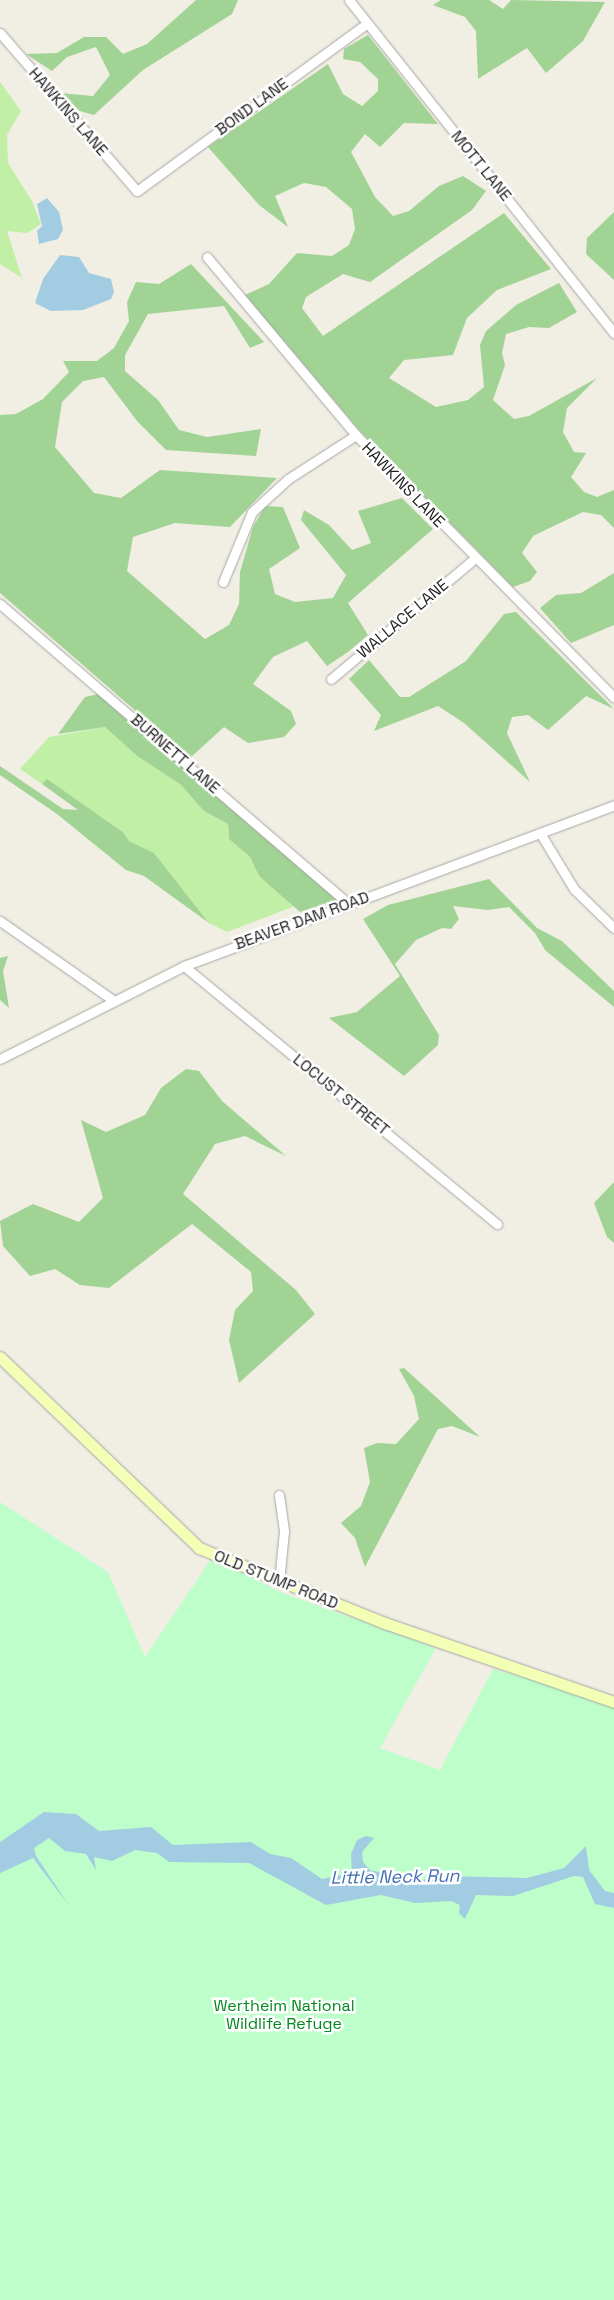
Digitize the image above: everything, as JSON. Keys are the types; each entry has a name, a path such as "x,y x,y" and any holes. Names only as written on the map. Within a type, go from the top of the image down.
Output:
{"street":[{"name":"MOTT LANE","path":"349,0 614,332"},
{"name":"BOND LANE","path":"137,191 367,23"},
{"name":"HAWKINS LANE","path":"0,33 137,191"},
{"name":"HAWKINS LANE","path":"207,258 356,436 614,698"},
{"path":"223,582 252,512 288,479 356,436"},
{"name":"WALLACE LANE","path":"330,679 475,558"},
{"name":"BURNETT LANE","path":"0,604 349,904"},
{"name":"BEAVER DAM ROAD","path":"0,1059 113,1000 184,966 614,805"},
{"path":"540,833 574,889 614,928"},
{"path":"0,921 113,1000"},
{"name":"LOCUST STREET","path":"184,966 497,1224"},
{"name":"OLD STUMP ROAD","path":"0,1357 200,1548 279,1582 614,1702"},
{"path":"279,1495 284,1531 279,1582"}],"green space":[{"path":"196,0 238,0 232,14 143,70 94,115 80,111 60,93 93,96 110,75 96,47 67,57 52,71 26,54 57,53 84,37 106,37 123,54 147,44"},
{"path":"441,0 489,0 503,9 511,0 605,2 583,41 546,73 527,48 478,79 476,31 465,17 433,5"},
{"path":"368,35 438,124 404,123 380,147 365,134 351,152 375,197 393,216 409,211 439,186 463,176 486,191 472,210 370,282 343,274 306,297 302,308 323,336 504,213 551,269 497,290 467,318 453,355 404,360 389,378 436,407 468,400 484,387 480,345 486,331 516,305 559,283 577,312 549,328 529,327 506,334 502,353 505,365 493,400 514,419 529,416 597,378 567,408 563,432 574,452 586,453 571,477 584,492 597,497 614,490 614,528 601,515 583,512 533,536 522,553 537,572 530,581 513,587 360,431 245,295 269,284 297,253 332,256 349,245 355,229 352,209 326,187 304,183 275,196 288,227 259,205 208,147 328,64 343,94 362,106 378,91 378,79 360,62 343,59 344,49"},
{"path":"0,82 21,111 7,135 8,163 32,201 41,224 27,233 7,231 22,278 0,264"},
{"path":"614,212 614,280 586,254 587,238"},
{"path":"191,264 264,342 250,348 224,306 148,314 125,355 125,371 158,400 179,430 207,437 261,429 256,456 166,450 137,421 104,377 83,381 62,402 55,447 94,493 121,498 160,470 277,478 230,527 175,523 133,537 127,571 205,639 229,625 239,604 240,572 253,527 265,506 283,507 300,548 269,569 275,594 295,602 333,598 346,575 301,520 304,510 329,525 352,550 371,543 358,511 402,498 433,529 348,603 368,635 327,666 307,641 273,657 253,684 291,711 296,724 284,737 248,743 224,727 190,758 0,593 0,415 16,414 43,399 69,372 63,361 97,361 114,348 129,321 127,302 136,282 159,284"},
{"path":"614,573 614,625 571,643 540,608 556,595 581,593"},
{"path":"516,612 614,709 586,696 548,730 528,715 512,717 507,733 530,782 464,723 438,706 374,731 381,715 349,679 369,660 400,697 409,697 466,661 504,614"},
{"path":"98,694 338,900 300,912 259,876 250,857 229,839 228,824 204,811 180,784 137,756 105,727 58,734 85,697"},
{"path":"105,727 137,756 180,784 204,811 228,824 229,839 250,857 259,876 295,906 227,932 209,923 154,853 129,841 124,833 47,780 42,784 20,769 49,737"},
{"path":"0,766 63,809 78,810 42,784 47,779 124,833 129,841 154,853 209,923 144,876 126,870 57,814 0,775"},
{"path":"489,879 537,928 562,941 614,991 614,1007 545,950 535,933 509,907 488,910 453,906 459,919 451,929 442,928 416,940 395,964 439,1035 438,1045 404,1076 329,1018 357,1012 400,976 363,919 388,905"},
{"path":"8,956 3,971 9,1008 0,1000 0,958"},
{"path":"186,1069 199,1071 222,1101 286,1156 245,1136 215,1144 183,1194 296,1290 315,1314 239,1383 229,1340 235,1310 253,1291 251,1272 192,1224 109,1288 80,1285 55,1269 30,1276 3,1246 0,1221 33,1204 79,1222 103,1198 81,1120 106,1132 145,1115 161,1088"},
{"path":"614,1182 614,1243 607,1237 594,1203"},
{"path":"404,1368 480,1437 452,1426 438,1429 365,1567 355,1538 341,1523 361,1506 370,1482 364,1448 377,1443 396,1444 419,1419 414,1396 399,1369"},
{"name":"Wertheim National Wildlife Refuge","path":"0,1502 108,1572 145,1657 212,1558 283,1593 436,1648 380,1748 440,1770 493,1669 614,1702 614,2300 0,2300"}],"water":[{"path":"47,198 59,212 63,230 58,239 39,244 37,231 42,226 37,204"},
{"path":"60,255 79,257 89,273 111,279 114,292 111,299 83,310 51,311 35,303 43,279"},
{"name":"Little Neck Run","path":"44,1812 76,1814 99,1831 151,1827 173,1845 251,1842 270,1854 291,1858 322,1879 352,1873 351,1854 357,1840 366,1836 374,1838 362,1852 363,1862 370,1870 418,1881 438,1876 527,1878 564,1868 586,1846 589,1870 605,1891 614,1893 614,1908 595,1904 583,1877 574,1876 513,1896 476,1895 465,1919 459,1913 460,1905 451,1901 415,1903 381,1895 326,1905 249,1863 169,1862 157,1853 135,1850 112,1861 94,1857 96,1870 86,1854 65,1851 49,1838 34,1848 36,1856 70,1907 33,1858 0,1873 0,1842"}]}
